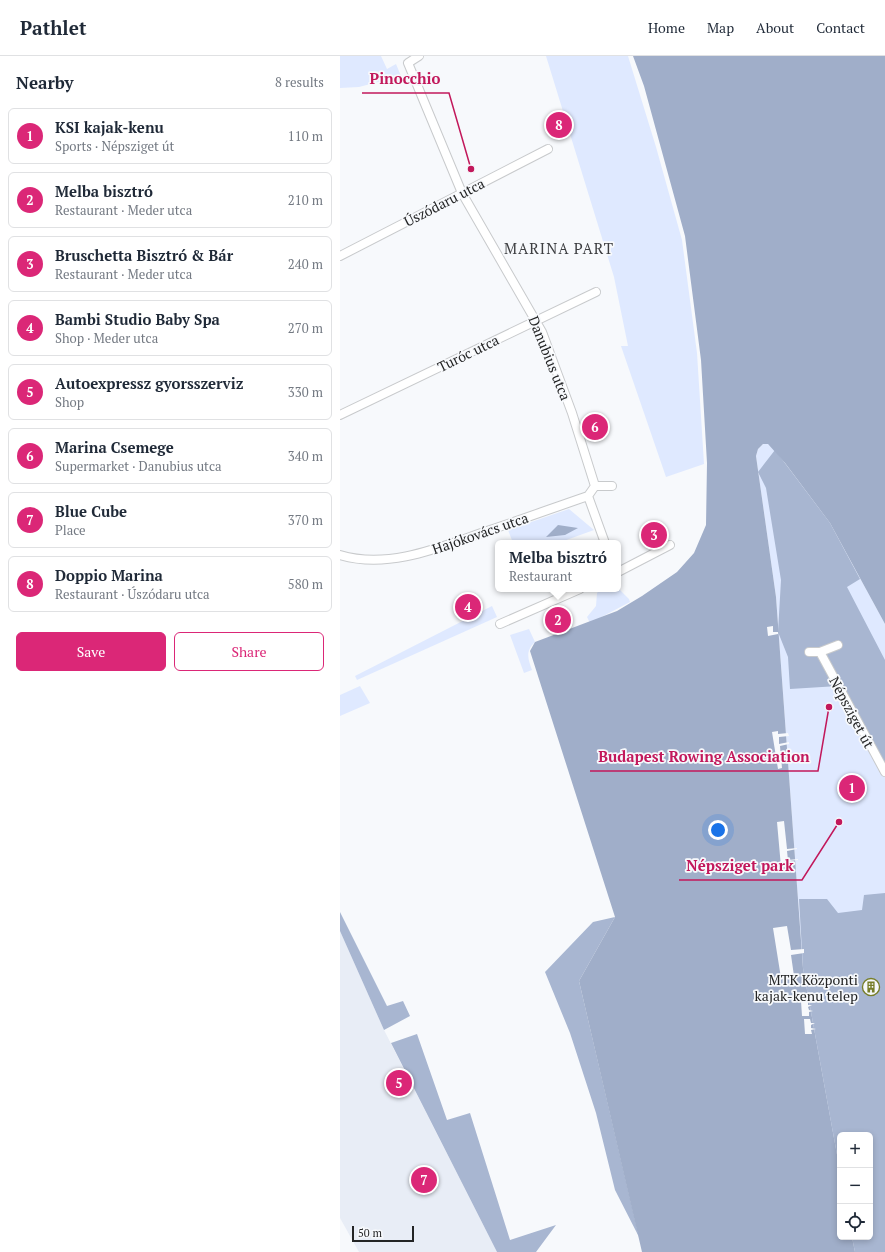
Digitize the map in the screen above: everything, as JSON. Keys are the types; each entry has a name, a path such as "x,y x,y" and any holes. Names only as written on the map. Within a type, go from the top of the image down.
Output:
{"street":[{"name":"Danubius utca","path":"419,56 408,64 462,193 542,332 572,413 595,486"},
{"name":"Úszódaru utca","path":"340,256 548,149"},
{"name":"Turóc utca","path":"340,415 596,292"},
{"path":"604,540 588,496 595,486 612,486"},
{"name":"Hajókovács utca","path":"340,555 362,560 378,560 423,552 588,496"},
{"path":"621,570 670,545"},
{"path":"500,624 573,592"},
{"path":"809,652 820,652 838,645"},
{"name":"Népsziget út","path":"820,652 885,772"}],"shaded area":[{"path":"340,56 381,56 387,69 396,64 401,76 359,87 340,88"},
{"path":"546,56 628,56 656,147 682,240 697,353 704,464 666,477 621,346 628,346 614,277"},
{"path":"633,56 885,56 885,624 830,523 785,463 768,444 763,444 758,449 756,456 776,597 803,968 837,1155 837,1240 853,1240 855,1252 642,1252 579,981 615,917 530,651 535,642 617,611 677,572 694,553 706,525 707,463 701,360 685,236 644,86"},
{"path":"763,444 768,444 775,450 830,523 885,624 885,1252 855,1252 853,1240 873,1240 873,1132 837,1132 837,1155 803,968 776,597 756,456 758,449"},
{"path":"775,450 830,523 860,579 847,587 885,660 885,772 838,686 790,689 788,657 778,632 781,580 766,488 758,472"},
{"path":"569,509 594,530 566,540 512,540 508,530"},
{"path":"558,525 578,528 565,535 546,537"},
{"path":"621,591 630,602 590,623 587,617 596,606 597,593"},
{"path":"492,606 497,617 357,680 355,676"},
{"path":"529,629 535,642 532,645 528,655 532,670 524,673 510,635"},
{"path":"360,686 370,703 340,716 340,695"},
{"path":"885,893 885,1252 855,1252 853,1240 873,1240 873,1132 837,1132 837,1155 803,968 799,899 827,899 838,913 862,910 864,895"},
{"path":"340,912 387,1006 403,1001 410,1016 384,1030 340,931"},
{"path":"615,917 579,981 639,1237 615,1190 596,1113 570,1033 545,972 593,922"},
{"path":"340,931 384,1030 497,1252 359,1252 340,1218"},
{"path":"417,1034 447,1120 470,1113 510,1240 556,1225 536,1252 497,1252 391,1043"}],"pier":[{"path":"773,626 773,632 778,632 778,634 768,636 767,627"},
{"path":"778,731 778,734 788,733 789,736 779,737 779,744 789,742 789,744 780,746 782,768 778,769 772,732"},
{"path":"784,821 787,849 797,848 787,851 788,860 798,860 788,861 789,866 781,867 777,822"},
{"path":"787,926 791,950 804,949 804,953 791,955 794,976 781,978 773,928"},
{"path":"801,1001 808,1001 808,1005 812,1005 808,1007 809,1010 813,1011 809,1012 809,1016 802,1016"},
{"path":"804,1019 810,1019 811,1023 815,1023 811,1025 811,1028 816,1029 811,1030 812,1034 805,1034"}],"place":[{"name":"Doppio Marina","path":"559,125"},
{"name":"Pinocchio","path":"471,169"},
{"name":"Marina Csemege","path":"595,427"},
{"name":"Bruschetta Bisztró & Bár","path":"654,535"},
{"name":"Bambi Studio Baby Spa","path":"468,607"},
{"name":"Melba bisztró","path":"558,620"},
{"name":"Budapest Rowing Association","path":"829,707"},
{"name":"KSI kajak-kenu","path":"852,788"},
{"name":"Népsziget park","path":"839,822"},
{"name":"MTK Központi kajak-kenu telep","path":"871,987"},
{"name":"Autoexpressz gyorsszerviz","path":"399,1083"},
{"name":"Blue Cube","path":"424,1180"}],"district":[{"name":"MARINA PART","path":"559,248"}]}
